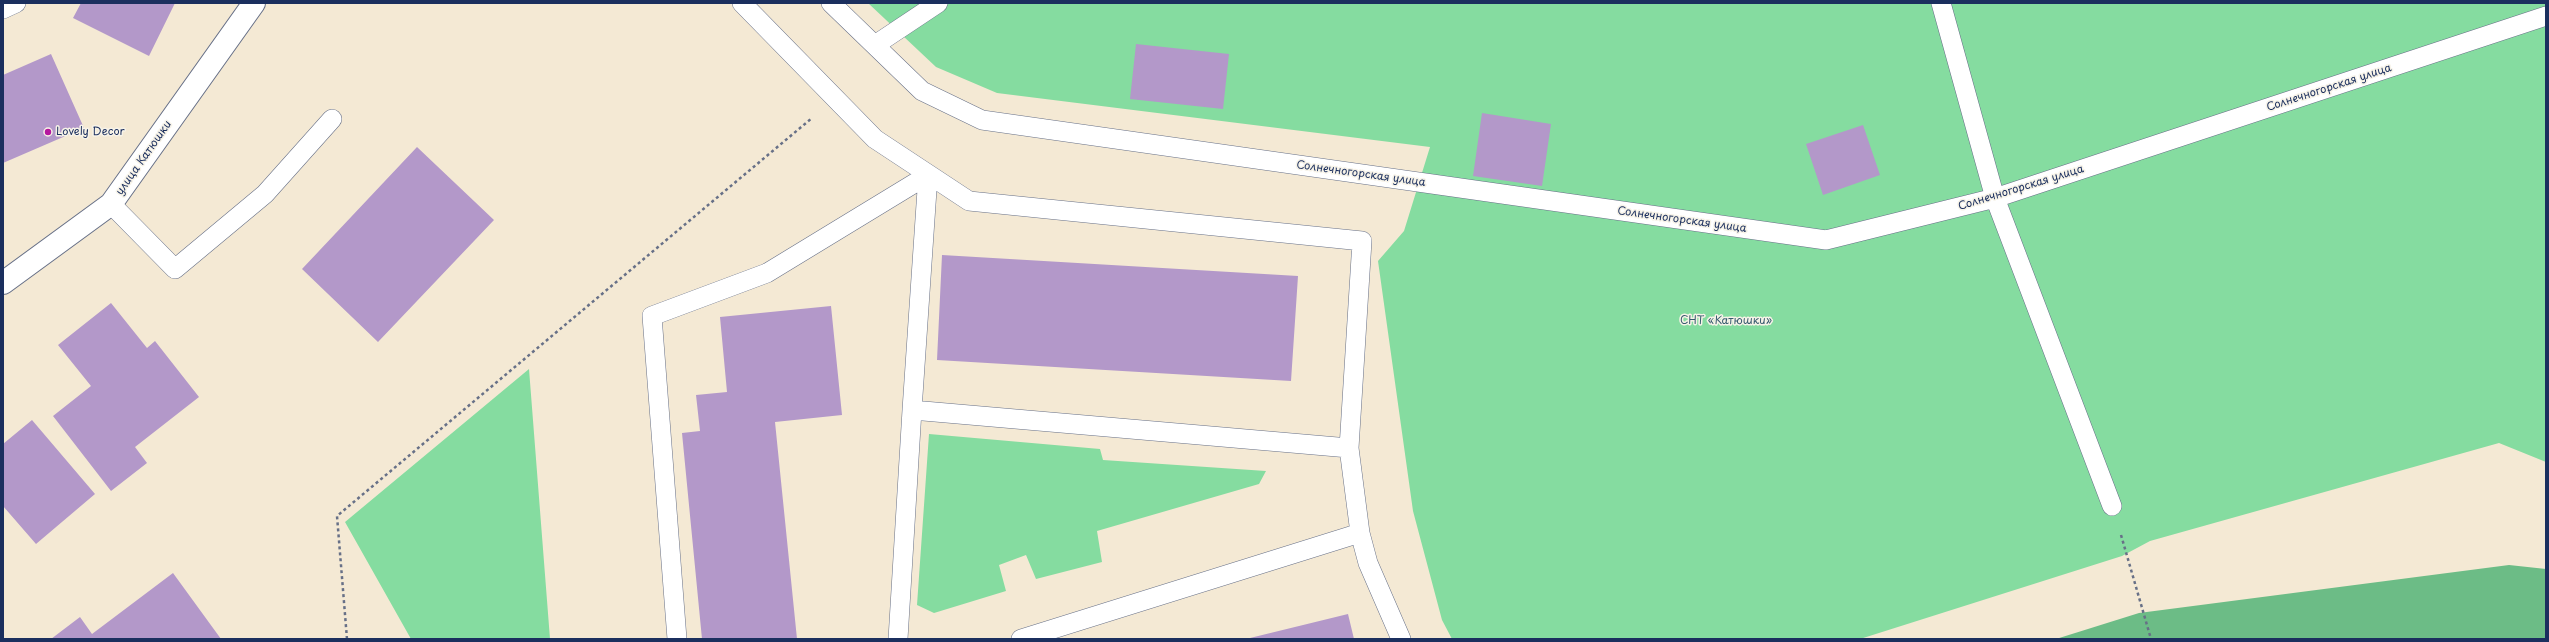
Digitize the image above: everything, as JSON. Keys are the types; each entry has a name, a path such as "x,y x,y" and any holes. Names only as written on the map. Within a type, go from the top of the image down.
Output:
{"street":[{"name":"улица Катюшки","path":"3,283 111,204 254,3"}],"lane":[{"path":"3,9 16,3"},
{"path":"742,3 874,139 969,201 1362,241 1349,448 1360,533 1368,563 1401,639"},
{"name":"Солнечногорская улица","path":"831,3 922,91 982,120 1826,240 1996,198 2546,16"},
{"path":"875,45 938,3"},
{"path":"1941,3 1996,198 2112,506"},
{"path":"111,204 175,269 265,194 332,119"},
{"path":"898,639 928,174"},
{"path":"677,639 652,316 767,273 928,174"},
{"path":"912,410 1349,448"},
{"path":"1021,639 1360,533"}],"path":[{"path":"347,639 337,516 835,99"},
{"path":"2112,506 2151,639"}],"green space":[{"name":"СНТ «Катюшки»","path":"868,3 2546,3 2546,462 2499,443 2150,541 2122,556 1860,639 1452,639 1442,620 1413,511 1378,261 1404,231 1430,147 997,93 936,67"},
{"path":"529,369 550,639 411,639 345,522"},
{"path":"929,434 1100,449 1103,460 1266,471 1259,484 1097,531 1102,562 1036,579 1026,555 999,565 1006,591 934,613 917,605"},
{"path":"2509,565 2546,569 2546,639 2056,639 2139,613"}],"building":[{"path":"81,3 175,3 149,56 73,18"},
{"path":"1136,44 1229,54 1223,109 1130,99"},
{"path":"51,54 84,128 3,163 3,75"},
{"path":"1482,113 1551,124 1542,186 1473,176"},
{"path":"1863,125 1880,175 1823,195 1806,144"},
{"path":"417,147 494,220 378,342 302,269"},
{"path":"942,255 1298,276 1291,381 937,360"},
{"path":"111,303 147,348 155,341 199,397 135,447 147,463 111,491 53,416 91,386 58,345"},
{"path":"831,306 842,415 775,422 797,639 702,639 682,433 700,431 696,395 727,392 720,317"},
{"path":"32,420 95,494 36,544 3,506 3,444"},
{"path":"173,573 221,639 51,639 80,617 92,634"},
{"path":"1348,614 1354,639 1250,639 1250,638"}],"place":[{"name":"Lovely Decor","path":"48,132"}]}
